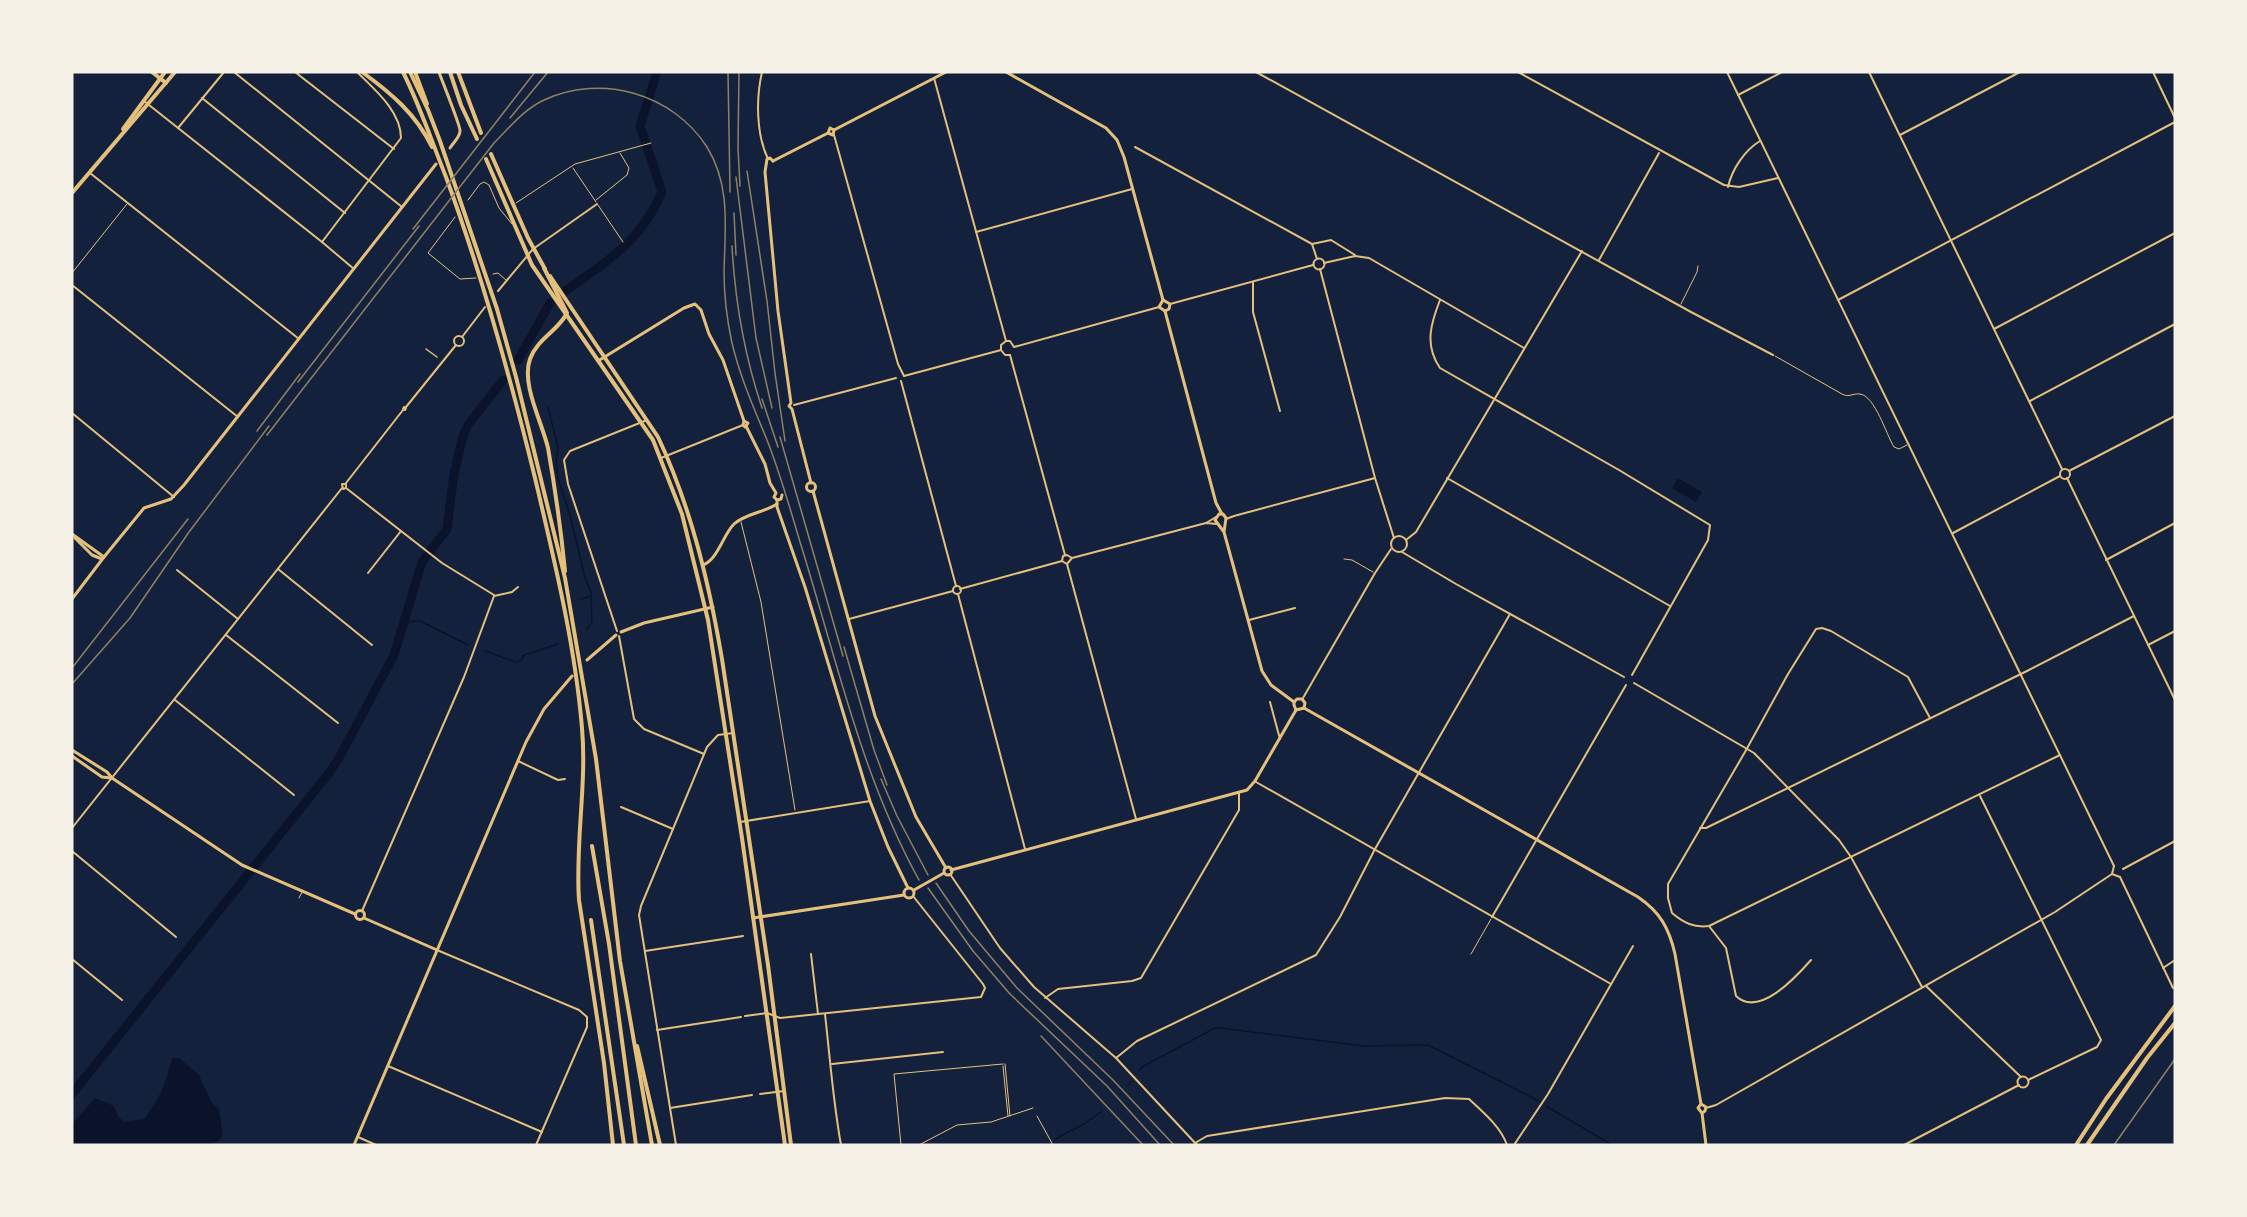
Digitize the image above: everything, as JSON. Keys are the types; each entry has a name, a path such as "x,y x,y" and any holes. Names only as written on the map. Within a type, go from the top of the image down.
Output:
{"main road":[{"path":"152,72 166,83"},
{"path":"146,103 165,72"},
{"path":"72,193 146,103 175,72"},
{"path":"362,72 409,111 434,150"},
{"path":"404,72 484,293 522,425 569,637 582,729 583,759 578,877 613,1145"},
{"path":"410,72 428,110"},
{"path":"415,72 484,270 528,424 565,578"},
{"path":"450,72 461,105 477,139"},
{"path":"458,72 481,133"},
{"path":"491,154 533,249 544,268 604,357 666,456 690,521 713,607 761,918 791,1145"},
{"path":"486,159 526,255 597,362 644,421 682,514 706,608 740,822 784,1145"},
{"path":"544,268 566,307 566,316 536,348 528,365 528,379 549,455 565,578 587,705 628,1011 652,1145"},
{"path":"592,846 609,944 636,1145"},
{"path":"591,920 624,1145"},
{"path":"2076,1145 2106,1099 2175,1006"},
{"path":"628,1011 660,1145"},
{"path":"2087,1145 2140,1068 2175,1023"}],"street":[{"path":"178,128 224,72"},
{"path":"234,72 403,208"},
{"path":"295,72 394,149"},
{"path":"322,242 401,138 399,124 383,99 357,72"},
{"path":"439,72 460,128 459,135 450,148"},
{"path":"762,72 757,105 763,147 768,159 765,172 776,293 792,406 811,483 815,486 813,491 880,730 916,817 946,868 951,872 1000,948 1045,998 1116,1058 1196,1144 1207,1136 1445,1098 1463,1098 1469,1099 1497,1126 1507,1145"},
{"path":"768,165 772,165 773,161 828,133 829,129 834,130 946,72"},
{"path":"1006,72 1106,128 1117,140 1122,150 1162,300 1159,307"},
{"path":"1256,72 1773,355"},
{"path":"1518,72 1660,152 1728,187 1751,185 1778,178"},
{"path":"1727,72 2060,755 2123,873 2120,877"},
{"path":"1738,95 1782,72"},
{"path":"1869,72 2030,401 2062,469 2060,476"},
{"path":"1900,135 2019,72"},
{"path":"2152,72 2175,118"},
{"path":"934,78 1006,341"},
{"path":"202,98 345,213"},
{"path":"146,103 354,269"},
{"path":"1838,300 2175,122"},
{"path":"834,130 903,374 901,381 956,586 953,591 849,620"},
{"path":"828,133 834,135"},
{"path":"1728,187 1747,150 1760,141"},
{"path":"1135,147 1312,244 1331,240 1355,256"},
{"path":"1599,260 1660,152"},
{"path":"768,159 773,161"},
{"path":"72,599 144,508 174,496 438,164"},
{"path":"89,172 299,339"},
{"path":"976,232 1131,189"},
{"path":"498,291 526,255 596,202"},
{"path":"1994,329 2175,233"},
{"path":"1312,244 1317,259 1324,262 1355,256 1369,258 1525,348"},
{"path":"1406,540 1416,532 1582,251"},
{"path":"1170,304 1313,265 1317,259"},
{"path":"1324,262 1320,269 1375,478 1394,538"},
{"path":"1313,265 1320,269"},
{"path":"1253,282 1254,312 1280,411"},
{"path":"72,285 238,417"},
{"path":"1162,300 1170,304"},
{"path":"1440,300 1430,331 1437,363 1445,371 1702,519 1711,528 1708,540 1632,675"},
{"path":"597,362 684,308 695,304 701,310 709,334 723,360 744,424 765,464 770,483 776,493 782,495 781,500 734,524 707,563 702,565"},
{"path":"1165,311 1169,309 1170,304"},
{"path":"72,828 342,488 342,484 346,484 456,345 463,344 462,337 485,307"},
{"path":"1014,347 1159,307 1165,311 1216,503 1218,524 1224,532"},
{"path":"2030,401 2175,324"},
{"path":"456,345 454,338 462,337"},
{"path":"1006,341 1010,341 1014,347 1010,355"},
{"path":"1006,341 1002,344 1001,350 1003,354 1010,355"},
{"path":"426,349 437,357"},
{"path":"896,378 898,373 903,374 1001,350"},
{"path":"1010,355 1065,555 1062,561"},
{"path":"792,406 896,378 901,381"},
{"path":"72,413 174,496"},
{"path":"2062,469 2069,471 2175,416"},
{"path":"644,421 570,451 564,460 568,484 619,633 634,719 644,729 704,754"},
{"path":"661,458 744,424"},
{"path":"2069,471 2067,478 2175,700"},
{"path":"1953,533 2060,476 2067,478"},
{"path":"1206,523 1216,516 1225,518 1234,516 1375,478"},
{"path":"1447,478 1670,606"},
{"path":"802,490 811,483"},
{"path":"342,488 346,488 443,563 494,596"},
{"path":"807,488 813,491"},
{"path":"776,493 774,497 870,801 888,847 908,888 914,890 944,873 1239,793 1250,788 1296,710 1304,708 1638,897 1658,912 1666,925 1675,954 1701,1104 1698,1108 1702,1113 1706,1145"},
{"path":"1216,503 1225,518 1224,532 1262,671 1271,685 1294,702 1296,710"},
{"path":"1067,564 1072,558 1206,523 1218,524 1225,518"},
{"path":"2106,560 2175,523"},
{"path":"368,573 402,531"},
{"path":"72,535 103,558"},
{"path":"72,535 92,555 96,567"},
{"path":"1302,699 1374,573 1391,549 1390,545 1394,538 1400,536 1406,540"},
{"path":"1402,552 1407,544 1406,540"},
{"path":"1391,549 1402,552 1624,677"},
{"path":"92,555 103,558"},
{"path":"1065,555 1070,555 1072,558"},
{"path":"956,586 960,588 1062,561 1067,564 1137,820"},
{"path":"278,569 372,645"},
{"path":"177,570 238,619"},
{"path":"494,596 512,592 518,587"},
{"path":"960,588 958,594 1026,850"},
{"path":"953,591 958,594"},
{"path":"364,918 362,911 465,674 494,596"},
{"path":"587,660 619,633 644,623 713,607"},
{"path":"1249,620 1295,608"},
{"path":"1116,1058 1137,1041 1316,955 1340,917 1418,772 1510,614"},
{"path":"1700,828 1706,828 2021,674 2134,616"},
{"path":"1930,718 1908,677 1831,631 1822,628 1814,632 1668,884 1667,893 1672,913 1691,926 1698,928 1709,926 1980,796 2060,755"},
{"path":"2148,645 2175,631"},
{"path":"226,635 338,723"},
{"path":"1624,677 1628,674 1632,675"},
{"path":"1632,675 1634,683"},
{"path":"354,1145 518,761 544,709 572,676"},
{"path":"1624,677 1623,682 1626,685"},
{"path":"1492,917 1626,685 1634,683 1747,748 1789,787 1851,856 1924,986 2021,1077 2028,1080"},
{"path":"1294,702 1302,699"},
{"path":"1302,699 1305,703 1304,708"},
{"path":"175,700 294,795"},
{"path":"1270,702 1280,739"},
{"path":"676,1145 639,915 710,742 718,735 733,733"},
{"path":"72,750 246,867 355,914 357,919 364,918 579,1010 587,1017 587,1026 536,1145"},
{"path":"72,756 102,777 112,778"},
{"path":"518,761 558,780 565,779"},
{"path":"1255,781 1611,984"},
{"path":"1045,998 1058,989 1141,978 1239,810 1239,793"},
{"path":"1980,796 2100,1038 2100,1045 2028,1080 2025,1088 2019,1085"},
{"path":"740,822 870,801"},
{"path":"621,807 673,829"},
{"path":"1702,1113 1706,1108 2042,919 2112,874 2112,869 2175,842"},
{"path":"72,851 176,937"},
{"path":"944,873 946,868"},
{"path":"2112,874 2120,877 2173,988"},
{"path":"753,918 904,894 908,888"},
{"path":"657,1030 767,1013 779,1018 977,999 983,994 985,988 983,984 913,896 914,890"},
{"path":"904,894 908,898 913,896"},
{"path":"355,914 362,911"},
{"path":"1709,926 1726,948 1734,991 1741,1001 1753,1004 1762,1000 1790,983 1811,960"},
{"path":"645,951 743,936"},
{"path":"1514,1145 1548,1094 1634,946"},
{"path":"811,954 818,1015"},
{"path":"72,959 122,1000"},
{"path":"2163,968 2175,960"},
{"path":"825,1014 831,1064 830,1076 841,1145"},
{"path":"831,1064 943,1052"},
{"path":"388,1066 542,1132"},
{"path":"2019,1085 2018,1081 2021,1077"},
{"path":"1904,1145 2019,1085"},
{"path":"760,1094 784,1091"},
{"path":"670,1108 752,1095"},
{"path":"1701,1104 1706,1108"},
{"path":"358,1137 376,1145"}],"lane":[{"path":"508,210 572,167 651,143"},
{"path":"596,202 627,175 629,168 619,151"},
{"path":"572,167 623,242"},
{"path":"468,200 484,182 489,185 499,208 515,228"},
{"path":"72,273 128,203"},
{"path":"455,217 428,253 460,279 476,278"},
{"path":"1680,305 1698,266"},
{"path":"493,274 498,273 507,280"},
{"path":"1773,355 1842,394 1850,397 1860,394 1866,397 1874,404 1894,447 1899,449 1908,444"},
{"path":"741,520 761,602 795,812"},
{"path":"1344,559 1352,560 1374,573"},
{"path":"299,898 302,892"},
{"path":"1472,954 1492,917"},
{"path":"901,1145 894,1074 1003,1064 1009,1117"},
{"path":"919,1145 957,1125 991,1122 1034,1108"},
{"path":"1037,1116 1053,1145"}],"water":[{"path":"1678,478 1702,492 1696,502 1672,488"},
{"path":"172,1058 179,1058 199,1075 211,1102 219,1109 223,1135 218,1141 208,1145 72,1145 72,1124 95,1098 114,1106 118,1116 124,1122 144,1119 162,1090"}],"waterway":[{"path":"565,291 608,260 633,237 654,209 662,192 640,126 657,72"},
{"path":"518,360 550,303"},
{"path":"72,1094 339,758 394,655 422,562 447,529 454,474 463,436 468,425 503,380"},
{"path":"548,407 558,448 556,461 558,479 570,515 585,578 591,592 592,622 587,629"},
{"path":"580,599 589,597"},
{"path":"403,625 420,621 468,645"},
{"path":"485,651 515,662 521,660 524,655 558,644"},
{"path":"1139,1071 1142,1067 1215,1028 1221,1028 1363,1046 1428,1045 1539,1101"},
{"path":"1128,1085 1132,1081"},
{"path":"1546,1106 1612,1145"},
{"path":"1055,1139 1084,1124 1102,1111"}],"railway":[{"path":"413,229 535,72"},
{"path":"510,118 548,72"},
{"path":"728,72 730,192"},
{"path":"739,72 740,186"},
{"path":"267,435 494,143 517,119 544,100 566,92 589,88 612,89 635,94 675,113 693,129 707,147 720,177 725,208 725,299 735,356 781,478 865,757 881,799 919,880"},
{"path":"747,171 785,441"},
{"path":"736,177 756,338 772,408"},
{"path":"734,213 736,255"},
{"path":"298,382 419,226"},
{"path":"732,246 741,328 762,408"},
{"path":"257,431 300,374"},
{"path":"762,399 778,447"},
{"path":"72,684 130,618 189,532 269,426"},
{"path":"780,437 843,656"},
{"path":"72,668 188,519"},
{"path":"844,647 874,750 887,785"},
{"path":"881,779 897,816 928,875"},
{"path":"936,883 969,931 1017,988 1113,1080 1174,1145"},
{"path":"928,888 973,951 1010,994 1107,1086 1160,1145"},
{"path":"1041,1036 1143,1145"},
{"path":"2114,1145 2175,1059"}]}
